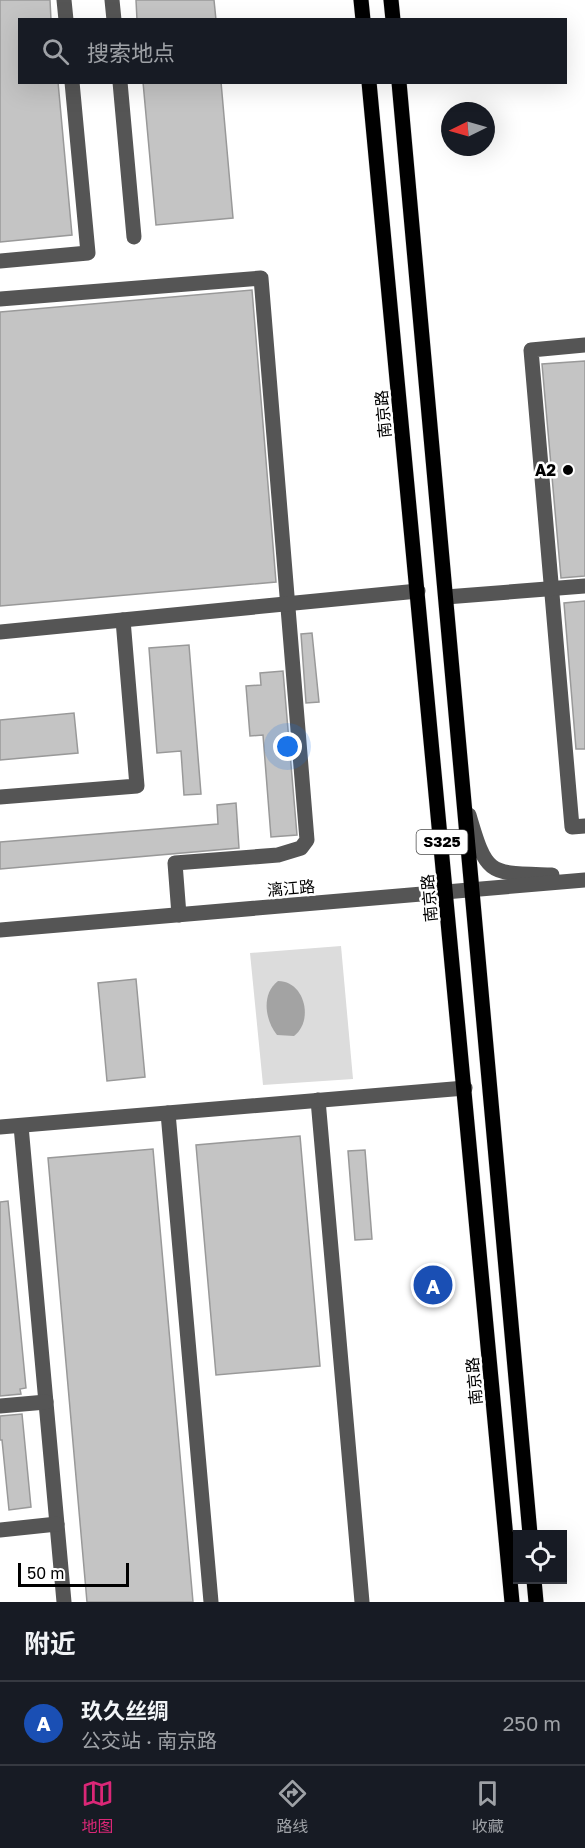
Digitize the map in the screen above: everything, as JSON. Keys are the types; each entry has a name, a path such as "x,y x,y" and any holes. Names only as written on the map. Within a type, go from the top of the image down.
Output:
{"main road":[{"path":"361,0 363,18"},
{"path":"391,0 393,18"},
{"name":"南京路","path":"369,84 512,1602"},
{"name":"S325","path":"399,84 530,1530"},
{"path":"534,1584 536,1602"}],"street":[{"path":"64,0 66,18"},
{"path":"112,0 114,18"},
{"path":"0,261 88,253 72,84"},
{"path":"120,84 134,237"},
{"path":"0,299 261,278 307,840 301,848 278,855 175,863 179,915"},
{"path":"585,345 531,350 572,826 585,826"},
{"path":"446,597 585,586"},
{"path":"0,632 418,591"},
{"path":"0,796 137,786 123,620"},
{"path":"465,803 480,855 488,865 501,872 585,878"},
{"name":"漓江路","path":"0,930 473,891 585,878"},
{"path":"0,1127 465,1088"},
{"path":"318,1100 362,1602"},
{"path":"168,1113 211,1602"},
{"path":"21,1126 64,1602"},
{"path":"0,1406 46,1402"},
{"path":"0,1530 57,1524"}],"shaded area":[{"path":"341,946 353,1079 263,1085 250,953"},
{"path":"278,981 295,987 304,1003 304,1021 294,1036 277,1035 270,1022 267,1000 273,986"}],"building":[{"path":"0,0 50,0 51,18 18,18 18,84 58,84 72,235 0,242"},
{"path":"136,0 214,0 216,18 137,18"},
{"path":"143,84 221,84 233,218 156,225"},
{"path":"252,290 276,582 0,606 0,312"},
{"name":"A2","path":"585,361 585,576 561,578 542,364"},
{"path":"585,601 585,749 576,749 564,603"},
{"path":"312,633 319,702 306,703 301,634"},
{"path":"189,645 201,794 184,795 181,751 157,753 149,648"},
{"path":"283,671 297,835 271,837 263,735 250,736 246,686 261,685 260,673"},
{"path":"74,713 78,753 0,760 0,720"},
{"path":"236,803 239,848 0,869 0,842 218,824 217,805"},
{"path":"136,979 145,1077 107,1081 98,983"},
{"path":"300,1136 320,1366 216,1375 196,1145"},
{"path":"153,1149 193,1602 87,1602 48,1158"},
{"path":"365,1150 372,1239 355,1240 348,1151"},
{"path":"8,1201 26,1388 20,1389 21,1394 0,1396 0,1202"},
{"path":"22,1414 31,1507 9,1510 2,1440 0,1440 0,1416"}],"place":[{"name":"A2","path":"568,470"},
{"name":"玖久丝绸","path":"433,1285"}]}
